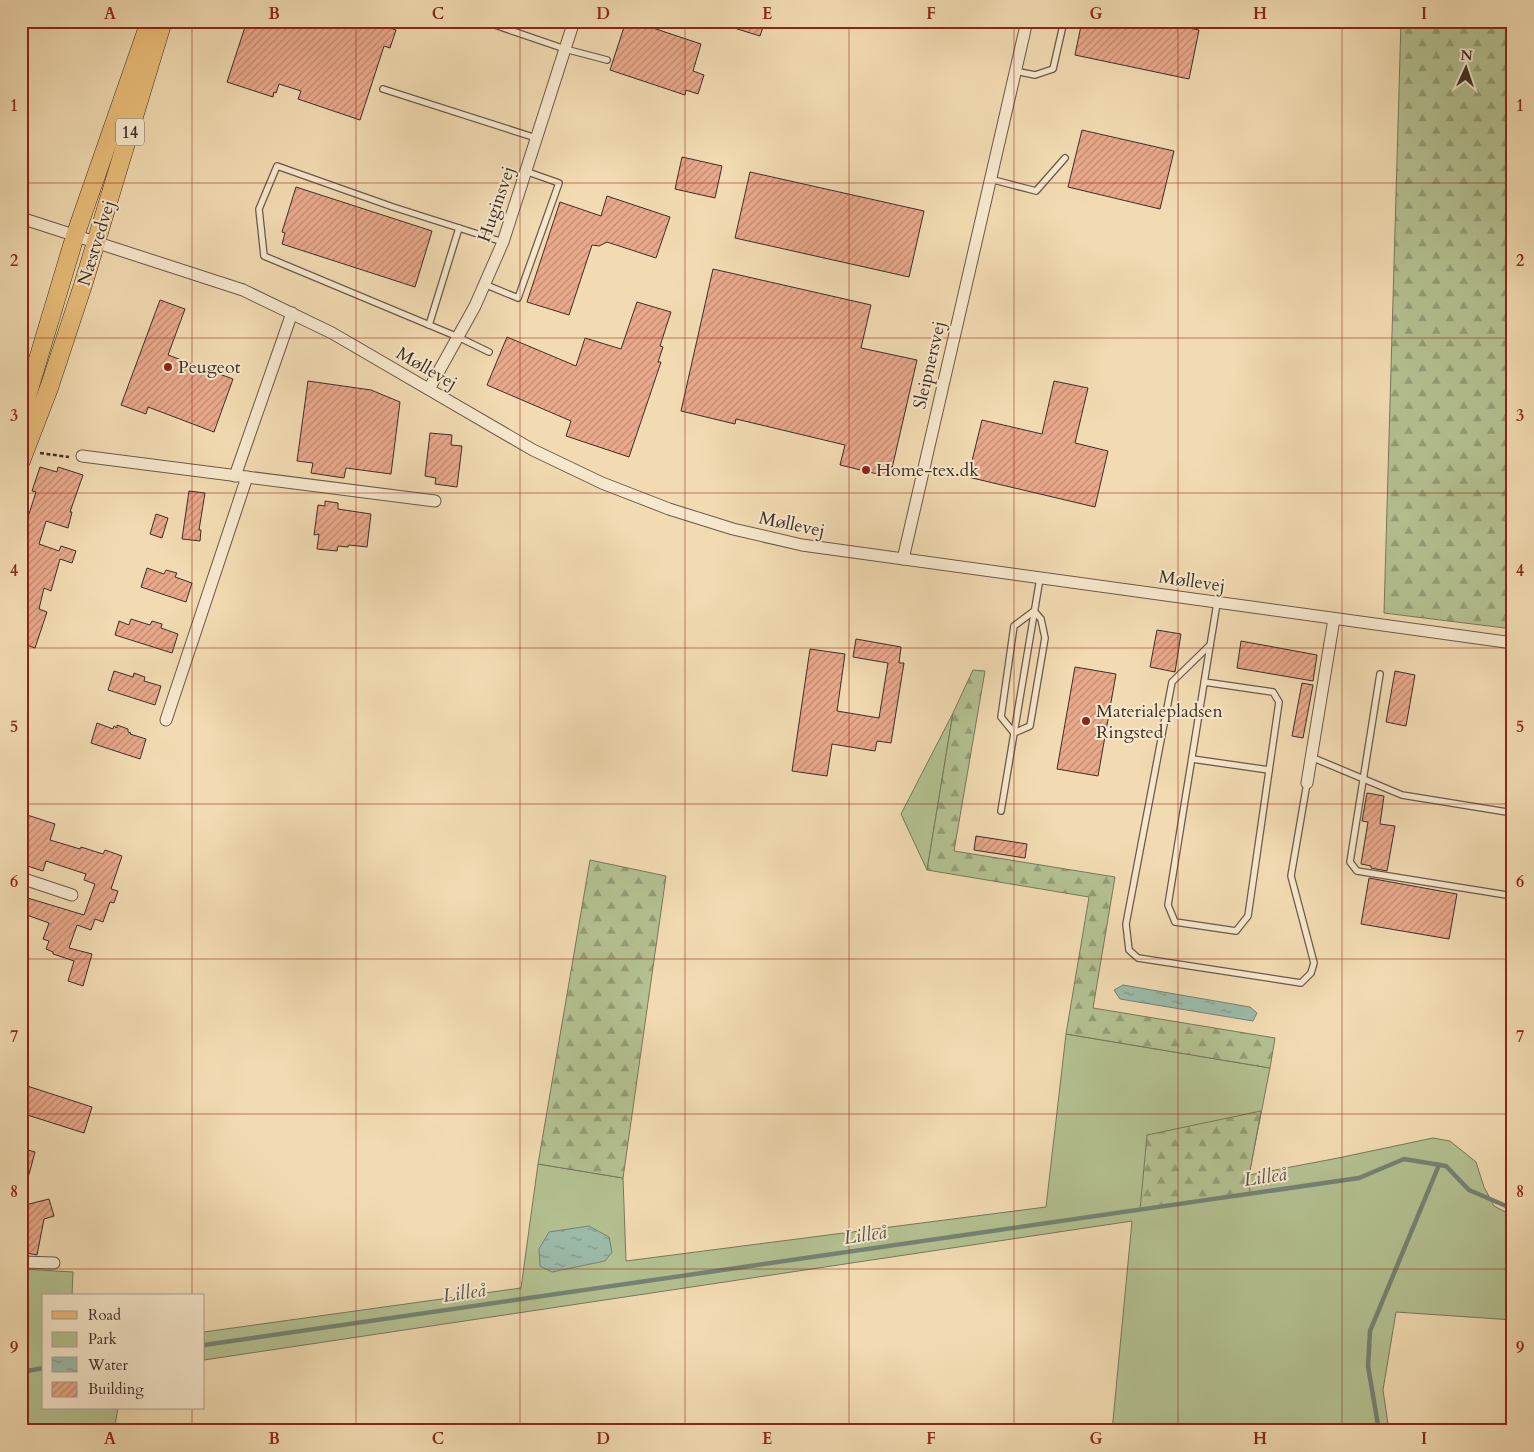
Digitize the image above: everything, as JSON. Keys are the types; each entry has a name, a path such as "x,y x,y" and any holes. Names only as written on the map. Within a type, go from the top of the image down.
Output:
{"main road":[{"name":"Næstvedvej","path":"21,416 75,236 150,21"},
{"name":"Næstvedvej","path":"23,456 49,388 96,242 163,21"}],"street":[{"name":"Huginsvej","path":"430,389 475,306 503,242 574,21"},
{"name":"Sleipnersvej","path":"903,559 1026,21"},
{"name":"Møllevej","path":"21,218 243,290 292,312 332,333 533,450 602,483 669,508 734,529 802,545 1513,643"},
{"path":"166,720 292,312"},
{"path":"82,456 435,501"},
{"path":"1307,783 1334,619"},
{"path":"21,878 72,895"},
{"path":"21,1262 54,1263"}],"lane":[{"path":"1015,71 1035,75 1053,69 1064,21"},
{"path":"492,24 565,49 607,60"},
{"path":"383,90 536,138"},
{"path":"990,180 1036,191 1065,158"},
{"path":"489,352 429,324 264,256 259,209 277,166 393,207 503,242"},
{"path":"484,284 518,298 559,183 525,172"},
{"path":"429,324 459,228"},
{"path":"1001,811 1040,578"},
{"path":"1204,682 1273,692 1279,702 1248,916 1236,930 1175,922 1168,905 1192,759 1204,682 1217,603"},
{"path":"1014,733 1001,717 1014,626 1034,611"},
{"path":"1014,733 1030,726 1045,638 1041,619 1034,611"},
{"path":"1210,645 1172,682 1126,924 1129,950 1138,958 1301,983 1311,973 1314,963 1291,876 1307,783"},
{"path":"1380,674 1350,862 1357,871 1513,896"},
{"path":"1311,757 1402,795 1513,812"},
{"path":"1192,759 1269,770"}],"path":[{"path":"23,456 76,458 82,456"}],"green space":[{"path":"1401,21 1513,21 1513,629 1384,613"},
{"path":"973,670 985,671 954,851 1115,877 1093,1008 1275,1038 1270,1068 1066,1034 1089,897 927,870 953,713"},
{"path":"953,713 927,870 901,814"},
{"path":"590,860 666,876 623,1178 538,1164"},
{"path":"1066,1034 1270,1068 1249,1175 1433,1138 1450,1141 1476,1162 1484,1187 1494,1206 1513,1216 1513,1320 1396,1312 1383,1390 1389,1431 1112,1431 1132,1221 205,1360 205,1332 521,1288 538,1164 623,1178 626,1261 1046,1207"},
{"path":"1261,1111 1249,1176 1250,1194 1140,1210 1147,1135"},
{"path":"21,1269 73,1272 72,1294 42,1294 42,1410 118,1410 114,1431 21,1431"}],"water":[{"path":"1123,985 1250,1007 1257,1013 1253,1021 1120,999 1114,990"},
{"path":"589,1226 609,1237 612,1252 605,1261 552,1272 540,1266 539,1249 549,1232"}],"building":[{"path":"247,21 374,21 396,30 390,48 384,46 360,120 298,99 301,91 279,84 273,97 227,82"},
{"path":"626,21 632,21 701,44 693,71 704,75 698,94 686,90 685,95 610,70"},
{"path":"721,21 765,21 760,36 721,24"},
{"path":"1082,21 1155,21 1199,30 1189,79 1075,55"},
{"path":"1082,130 1174,151 1160,209 1068,187"},
{"path":"682,157 722,166 715,198 675,189"},
{"path":"750,172 924,211 909,277 735,238"},
{"path":"296,187 432,231 415,287 282,244 285,233 282,232"},
{"path":"607,196 670,217 656,258 607,242 599,246 592,245 569,315 527,302 560,202 601,216"},
{"path":"713,269 871,305 861,348 917,360 890,477 840,465 845,445 736,419 735,424 681,411"},
{"name":"Peugeot","path":"160,300 185,309 168,355 233,379 214,432 148,407 146,414 121,405"},
{"path":"637,302 671,312 660,346 663,347 658,362 661,362 629,457 566,436 571,421 487,385 507,337 576,366 585,338 621,349"},
{"path":"308,381 371,390 400,402 391,474 346,468 344,478 311,473 313,463 297,461"},
{"path":"1054,381 1088,388 1075,443 1108,451 1095,507 968,477 982,420 1042,434"},
{"path":"430,433 452,435 451,445 462,446 457,487 435,484 436,478 425,476"},
{"path":"40,467 57,472 58,467 83,475 70,512 72,512 68,528 46,521 39,544 59,551 61,546 76,551 72,563 60,559 51,591 44,588 39,609 47,612 35,648 21,643 21,539 36,492 32,491"},
{"path":"189,491 205,493 199,530 201,530 200,541 182,539"},
{"path":"325,501 338,503 338,509 371,514 367,547 338,546 337,551 317,549 319,534 314,535 318,505 325,506"},
{"path":"156,514 168,518 162,538 150,534"},
{"path":"147,568 164,574 166,570 177,573 175,577 192,583 186,602 141,587"},
{"path":"131,619 150,625 152,621 162,624 161,628 178,634 172,653 115,635 119,621 129,625"},
{"path":"1157,630 1181,634 1175,672 1150,667"},
{"path":"856,639 901,647 899,663 904,663 891,743 877,741 875,751 832,744 827,776 792,771 810,649 845,654 837,711 879,718 888,663 853,657"},
{"path":"1241,641 1317,655 1313,681 1237,668"},
{"name":"Materialepladsen Ringsted","path":"1075,667 1116,674 1098,776 1057,769"},
{"path":"114,671 133,677 134,673 145,677 144,681 161,686 155,705 108,690"},
{"path":"1395,671 1415,675 1406,726 1386,722"},
{"path":"1302,683 1313,685 1303,738 1292,736"},
{"path":"97,723 113,729 114,726 117,728 117,725 128,729 130,734 146,739 140,759 91,743"},
{"path":"1367,793 1384,796 1380,824 1395,826 1387,871 1361,864 1368,822 1362,821"},
{"path":"21,813 55,824 50,840 80,849 81,847 103,854 105,850 122,856 111,889 118,891 114,903 110,902 103,922 95,919 91,930 77,925 69,948 92,954 83,986 68,981 74,961 53,954 53,952 46,949 49,941 43,939 49,923 21,913 21,896 84,915 95,884 84,880 86,874 46,861 43,871 21,864 21,851 27,834 21,832"},
{"path":"976,836 1027,844 1025,858 974,850"},
{"path":"1369,878 1457,894 1449,939 1361,924"},
{"path":"21,1084 92,1107 84,1133 21,1113"},
{"path":"21,1148 35,1152 25,1189 21,1188"},
{"path":"49,1199 54,1216 44,1219 37,1255 21,1252 21,1206"}],"waterway":[{"name":"Lilleå","path":"205,1345 1359,1178 1404,1159 1446,1166 1469,1190 1513,1209"},
{"path":"1379,1431 1368,1366 1370,1331 1439,1165"},
{"name":"Lilleå","path":"21,1372 42,1368"}],"place":[{"name":"Peugeot","path":"168,367"},
{"name":"Home-tex.dk","path":"866,470"},
{"name":"Materialepladsen Ringsted","path":"1086,721"}]}
